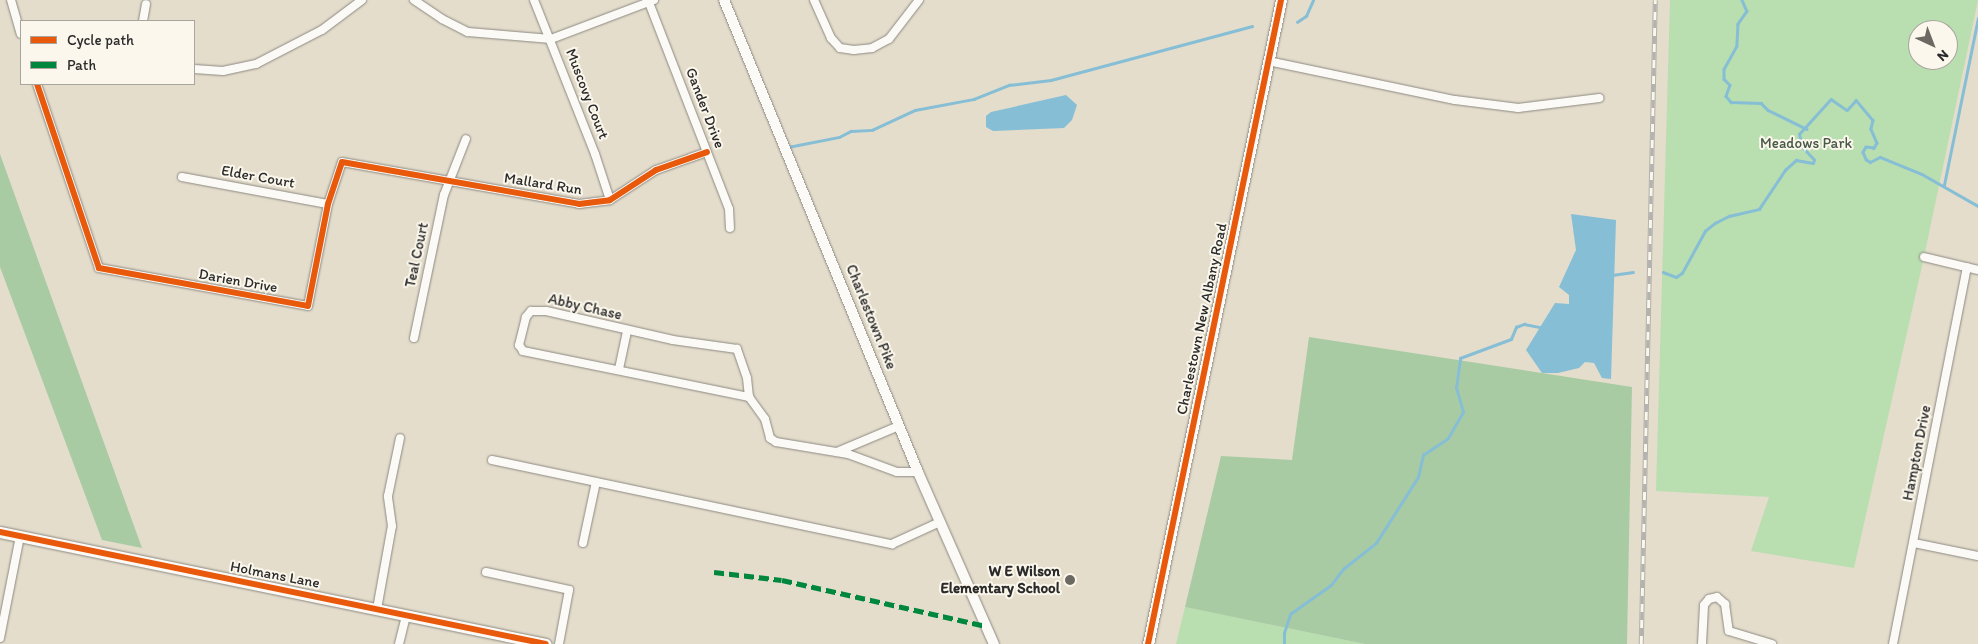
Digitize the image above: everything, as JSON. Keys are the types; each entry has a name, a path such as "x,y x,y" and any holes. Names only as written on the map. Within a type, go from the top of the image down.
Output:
{"main road":[{"name":"Charlestown New Albany Road","path":"1148,644 1281,0"},
{"name":"Holmans Lane","path":"0,532 546,644"}],"street":[{"path":"11,0 20,31"},
{"path":"195,69 223,70 256,64 322,30 362,0"},
{"path":"414,0 442,19 468,32 550,39 650,1"},
{"name":"Muscovy Court","path":"534,0 610,200"},
{"name":"Charlestown Pike","path":"724,0 918,472 994,644"},
{"path":"814,0 831,38 840,48 854,50 872,48 890,39 919,0"},
{"name":"Gander Drive","path":"650,1 729,209 730,228"},
{"path":"143,20 146,4"},
{"path":"1268,61 1455,100 1518,108 1599,98"},
{"name":"Darien Drive","path":"37,85 100,268 308,306 328,204 342,162 452,181"},
{"name":"Teal Court","path":"414,338 444,195 452,181 466,139"},
{"name":"Mallard Run","path":"452,181 579,204 610,200 656,170 708,152"},
{"name":"Elder Court","path":"182,177 328,204"},
{"path":"1924,257 1978,270"},
{"name":"Hampton Drive","path":"1893,644 1967,268"},
{"name":"Abby Chase","path":"749,397 540,355 523,351 519,345 531,311 737,349 747,378 749,397 765,419 770,438 837,452 897,472 918,472"},
{"path":"619,370 627,330"},
{"path":"837,452 899,426"},
{"path":"378,609 392,526 388,496 400,438"},
{"path":"492,460 892,544 940,522"},
{"path":"583,543 596,482"},
{"path":"0,638 20,536"},
{"path":"1914,543 1978,556"},
{"path":"486,572 569,590 558,644"},
{"path":"1702,644 1704,605 1709,598 1717,597 1725,604 1729,631 1772,644"},
{"path":"399,644 406,615"}],"green space":[{"name":"Meadows Park","path":"1670,0 1978,0 1924,257 1854,568 1751,551 1769,497 1656,491"},
{"path":"0,154 142,548 102,540 0,267"},
{"path":"1309,337 1632,387 1627,644 1365,644 1185,607 1221,456 1292,460"},
{"path":"1185,607 1365,644 1176,644"}],"water":[{"path":"1066,95 1077,105 1072,120 1064,128 993,131 986,127 986,116 991,112"},
{"path":"1571,214 1616,220 1611,379 1602,378 1594,363 1585,362 1579,368 1558,373 1542,373 1526,350 1555,303 1569,304 1569,295 1559,287 1576,250"}],"waterway":[{"path":"1297,22 1306,16 1313,0"},
{"path":"1742,0 1747,11 1738,24 1737,46 1724,69 1724,79 1730,85 1726,96 1731,102 1761,103 1768,110 1807,129"},
{"path":"1944,185 1978,18"},
{"path":"788,147 839,137 851,131 872,130 915,110 974,99 1009,85 1051,80 1252,26"},
{"path":"1663,272 1676,277 1682,273 1705,231 1715,223 1729,216 1759,209 1785,170 1796,160 1813,163 1814,160 1802,147 1799,134 1831,99 1847,110 1856,100 1873,120 1871,129 1877,143 1874,148 1866,147 1863,152 1866,159 1870,162 1880,157 1922,174 1978,206"},
{"path":"1612,275 1633,272"},
{"path":"1284,644 1284,633 1290,614 1331,585 1343,569 1376,543 1418,477 1423,455 1448,438 1463,412 1456,388 1460,358 1511,339 1516,327 1524,324 1540,327"}],"railway":[{"path":"1641,644 1655,0"}],"marked path":[{"path":"714,572 782,580 986,626"}],"cycle path":[{"path":"1148,644 1281,0"},
{"path":"37,85 99,268 308,306 328,204 342,162 579,204 610,200 656,170 707,152"},
{"path":"0,532 546,644"}],"place":[{"name":"W E Wilson Elementary School","path":"1070,580"}]}
